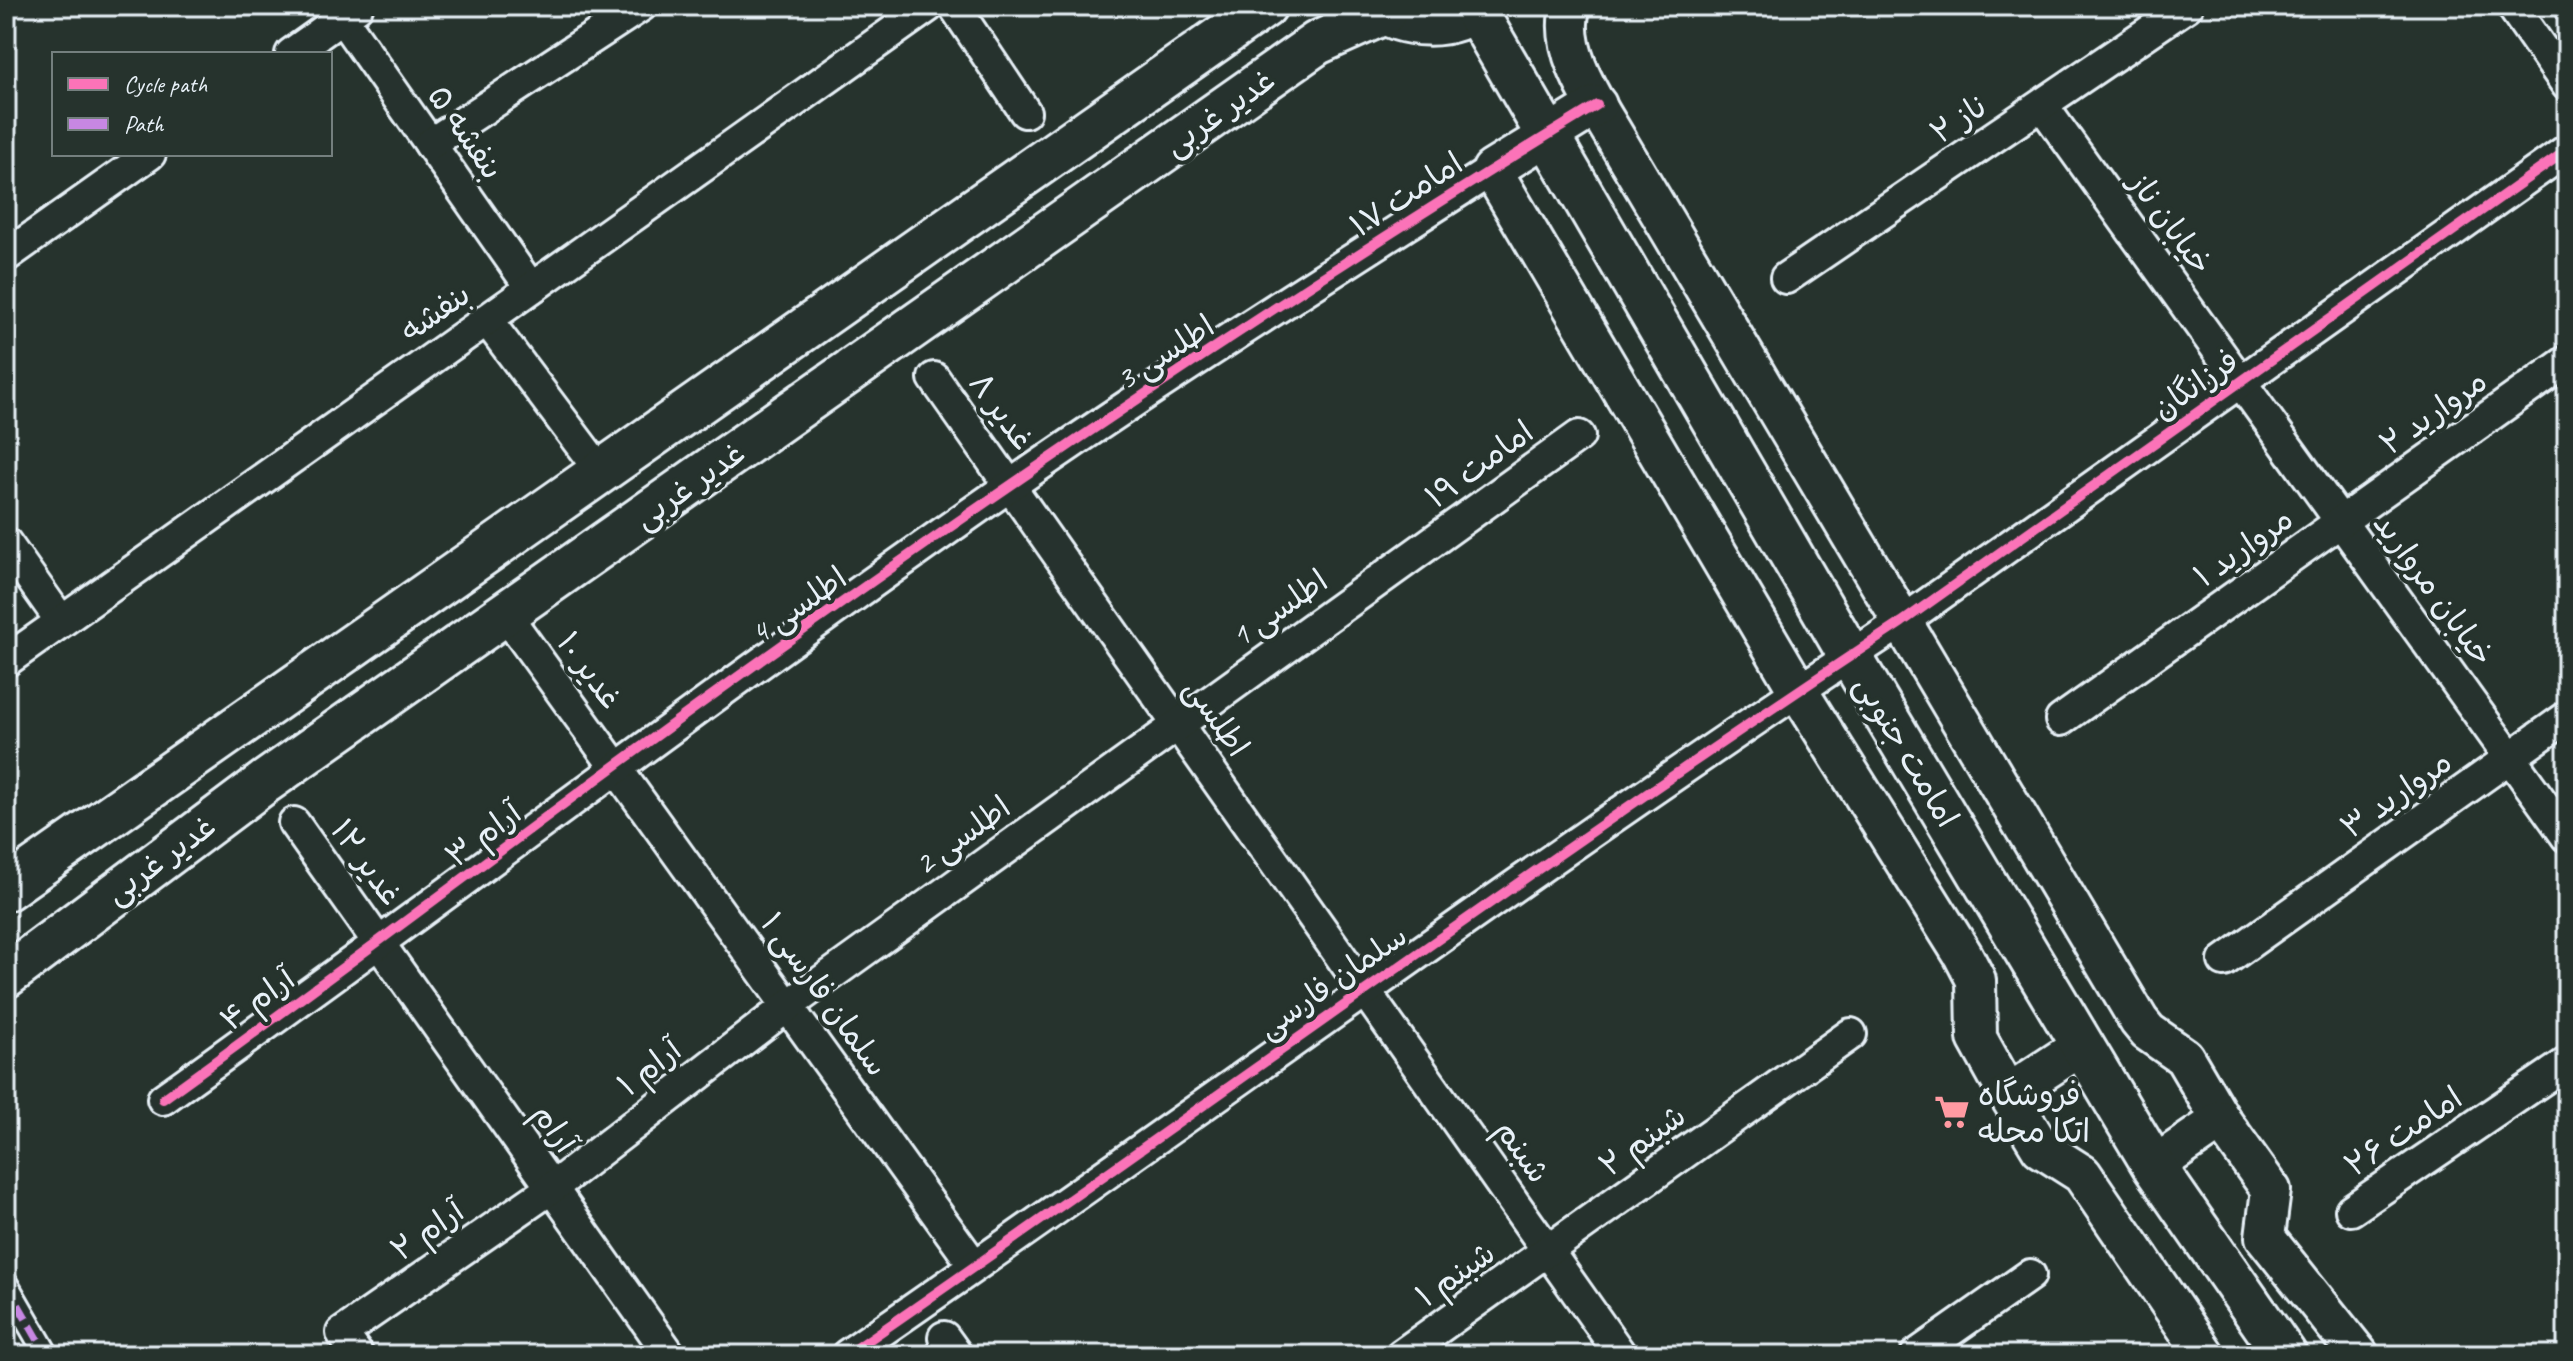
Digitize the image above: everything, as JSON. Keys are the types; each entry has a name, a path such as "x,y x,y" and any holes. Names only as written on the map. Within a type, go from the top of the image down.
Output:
{"main road":[{"name":"غدیر غربی","path":"6,889 1265,6"},
{"path":"1379,10 1406,22 1430,24 1454,20 1478,8"},
{"name":"امامت جنوبی","path":"1478,8 1548,135 1850,656 2154,1166 2285,1355"},
{"name":"غدیر غربی","path":"6,976 24,946 506,615 1317,43 1379,10"}],"street":[{"path":"430,144 641,6"},
{"name":"بنفشه","path":"6,661 929,6"},
{"path":"954,6 1025,112"},
{"path":"1571,6 1567,17 1573,54 1597,105 2139,1021 2148,1032 2184,1057 2221,1120 2271,1190 2265,1237 2359,1355"},
{"name":"ناز ۲","path":"1786,278 2187,6"},
{"path":"2512,6 2567,85"},
{"path":"294,52 350,12"},
{"name":"بنفشه ۵","path":"350,12 430,144 531,288"},
{"path":"1597,105 1492,170 1797,689 1976,980 1977,1038 2008,1094 2041,1148 2082,1174 2205,1355"},
{"name":"خیابان ناز","path":"2042,105 2243,383"},
{"name":"فرزانگان","path":"1850,656 2243,383 2567,150"},
{"path":"6,256 147,156"},
{"name":"امامت ۱۷","path":"1348,262 1492,170"},
{"name":"اطلسی 3","path":"1010,485 1348,262"},
{"path":"487,320 601,472"},
{"name":"مروارید ۲","path":"2340,522 2567,361"},
{"name":"غدیر ۸","path":"934,378 1010,485"},
{"name":"خیابان مروارید","path":"2243,383 2567,837"},
{"name":"امامت ۱۹","path":"1421,551 1579,436"},
{"name":"اطلسی","path":"1010,485 1366,989"},
{"name":"اطلسی 4","path":"615,766 1010,485"},
{"name":"مروارید ۱","path":"2061,720 2340,522"},
{"path":"6,543 61,621"},
{"name":"اطلسی 1","path":"1178,724 1421,551"},
{"name":"غدیر ۱۰","path":"506,615 615,766"},
{"name":"سلمان فارسی","path":"847,1355 1366,989 1797,689 1850,656"},
{"name":"مروارید ۳","path":"2224,961 2567,717"},
{"name":"اطلسی 2","path":"789,1005 1178,724"},
{"name":"آرام ۳","path":"382,943 615,766"},
{"name":"سلمان فارسی ۱","path":"615,766 973,1264"},
{"name":"غدیر ۱۲","path":"294,823 382,943"},
{"name":"آرام ۴","path":"163,1099 382,943"},
{"name":"آرام","path":"382,943 670,1355"},
{"name":"شبنم","path":"1366,989 1621,1355"},
{"name":"آرام ۱","path":"553,1187 789,1005"},
{"name":"شبنم ۲","path":"1549,1252 1851,1034"},
{"path":"2008,1094 2083,1045"},
{"name":"امامت ۲۶","path":"2351,1210 2567,1063"},
{"path":"2154,1166 2221,1120"},
{"name":"آرام ۲","path":"350,1344 553,1187"},
{"name":"شبنم ۱","path":"1401,1355 1549,1252"},
{"path":"1916,1355 2030,1275"},
{"path":"6,1284 47,1355"}],"marked path":[{"path":"6,1284 47,1355"}],"cycle path":[{"path":"163,1099 855,593 1222,343 1597,105"},
{"path":"847,1355 1504,893 1902,622 2567,150"}],"place":[{"name":"فروشگاه اتکا محله","path":"1952,1112"}]}
